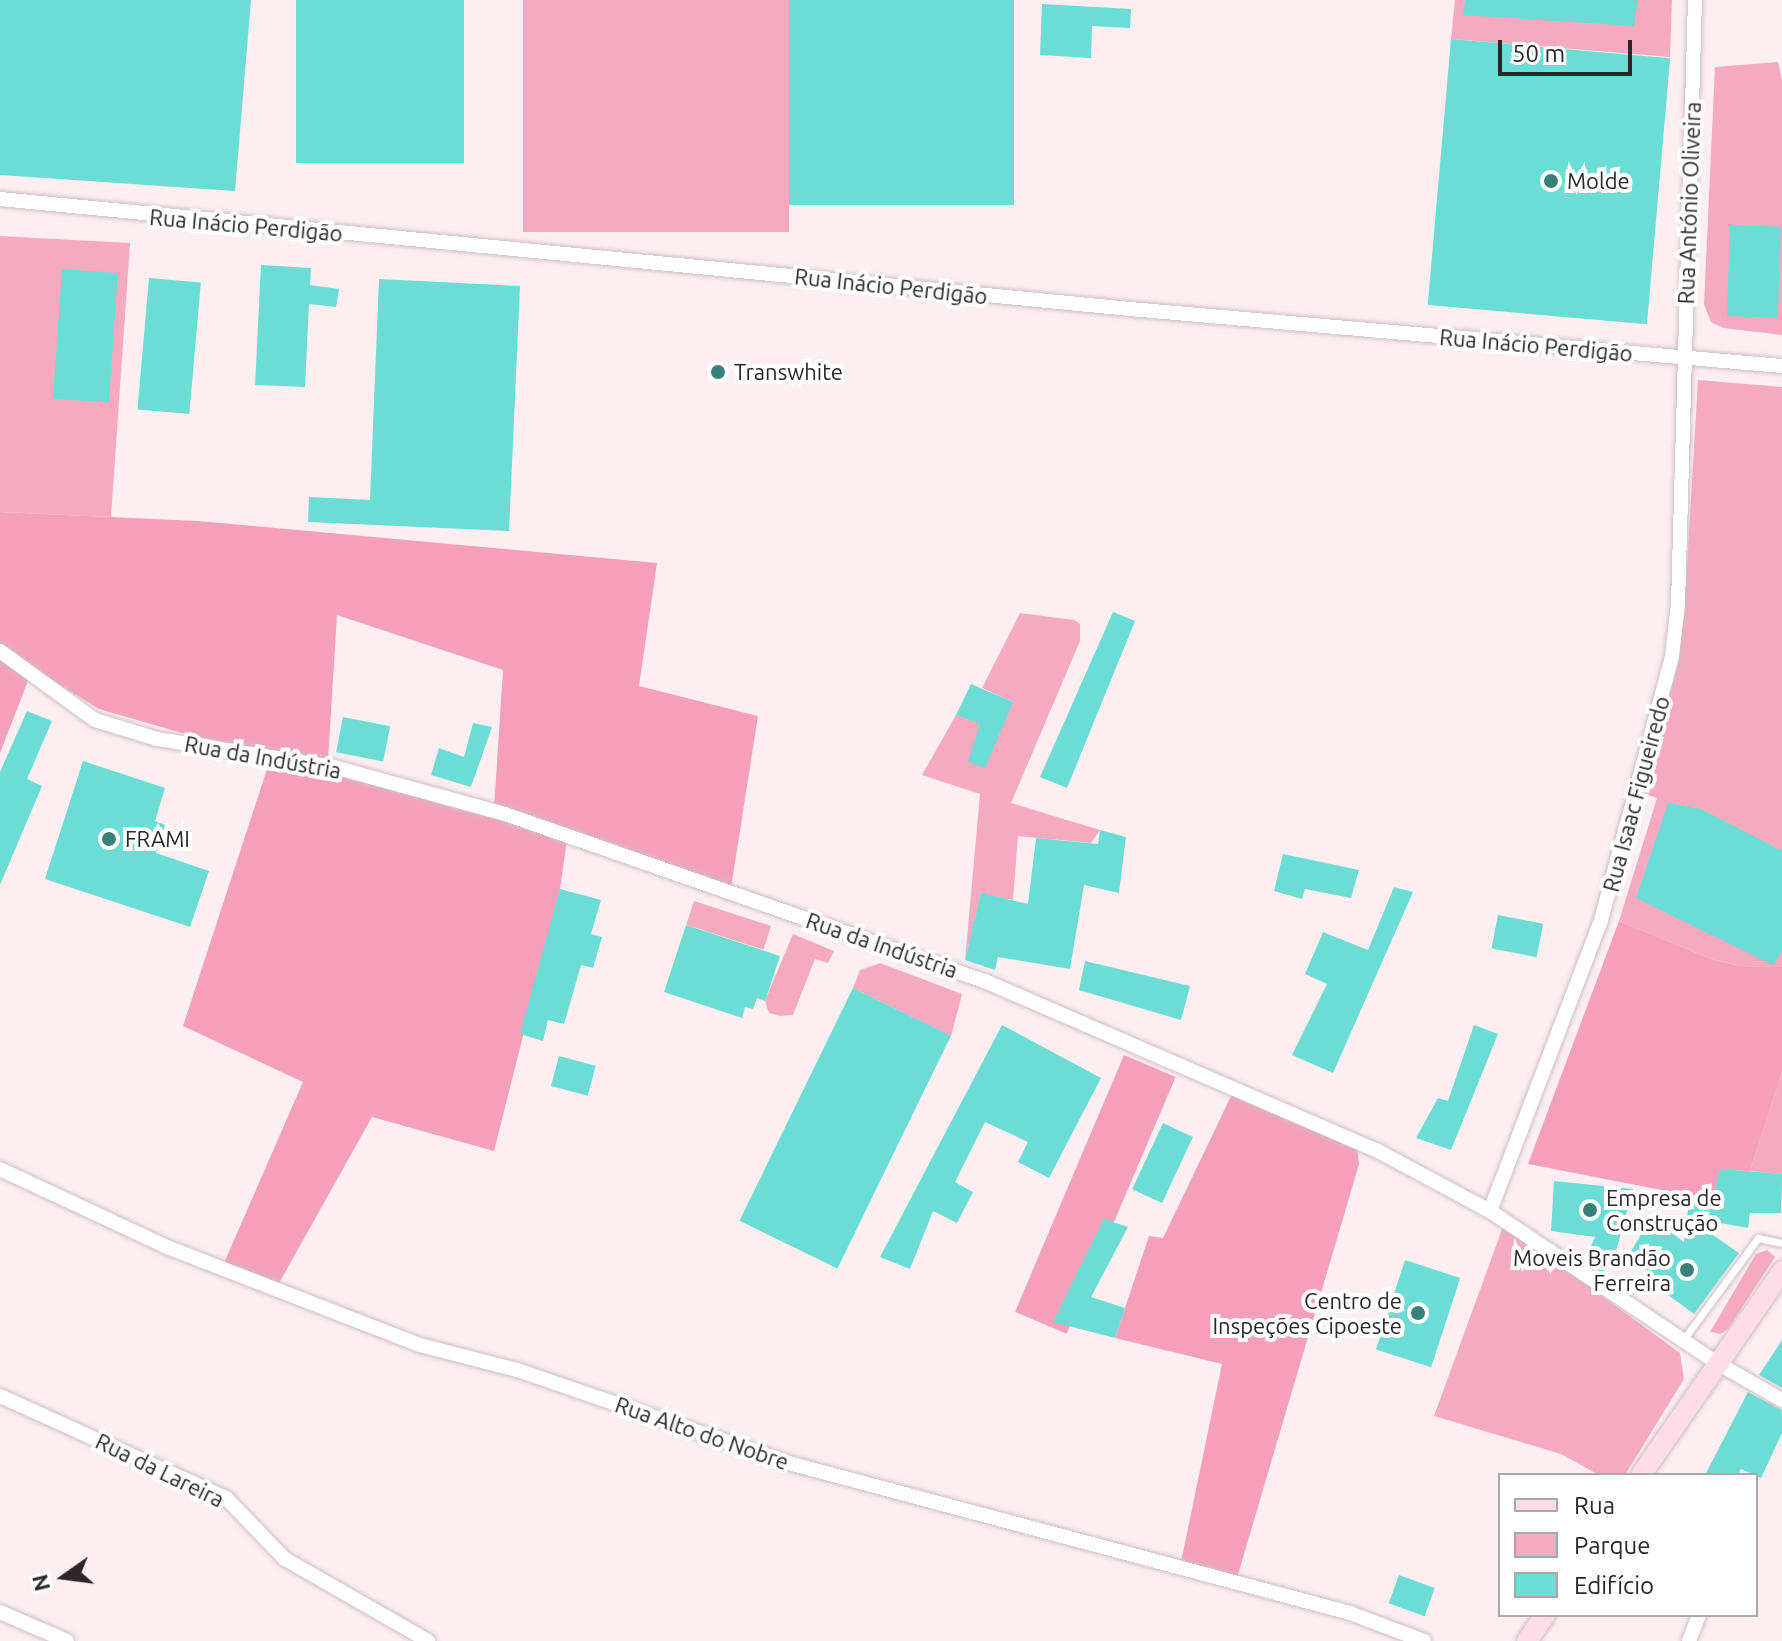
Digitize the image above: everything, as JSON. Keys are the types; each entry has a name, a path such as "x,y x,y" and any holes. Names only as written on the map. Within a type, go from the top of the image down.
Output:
{"main road":[{"path":"1642,1473 1782,1271"},
{"path":"1527,1641 1544,1617"}],"street":[{"name":"Rua António Oliveira","path":"1685,358 1695,0"},
{"name":"Rua Inácio Perdigão","path":"0,199 1782,366"},
{"name":"Rua Isaac Figueiredo","path":"1490,1211 1601,920 1669,670 1678,604 1685,358"},
{"name":"Rua da Indústria","path":"0,651 95,720 157,739 334,767 505,814 987,982 1371,1147 1490,1211 1717,1363 1782,1400"},
{"name":"Rua Alto do Nobre","path":"0,1169 167,1247 420,1345 517,1370 785,1462 1350,1613 1424,1641"},
{"name":"Rua da Lareira","path":"0,1396 226,1498 285,1559 428,1641"},
{"path":"0,1612 67,1641"},
{"path":"1689,1641 1698,1617"}],"lane":[{"path":"1683,1340 1758,1238 1782,1243"}],"green space":[{"path":"523,0 789,0 789,232 523,232"},
{"path":"1455,0 1672,0 1670,57 1451,39"},
{"path":"1778,62 1782,81 1782,335 1723,328 1711,322 1704,304 1715,67"},
{"path":"0,236 130,243 111,517 0,512"},
{"path":"1698,380 1782,387 1782,967 1740,966 1711,959 1619,921 1657,798 1645,794 1684,617"},
{"path":"1020,613 1074,620 1080,624 1080,641 1011,803 1100,830 1091,843 1018,836 1013,900 981,894 965,960 980,794 922,775 956,715 980,724 1013,702 982,688"},
{"path":"694,901 771,926 763,950 686,925"},
{"path":"793,934 834,951 828,963 815,959 793,1015 780,1016 769,1013 765,1001"},
{"path":"880,963 962,994 951,1036 853,988 860,970"},
{"path":"1782,1072 1782,1213 1781,1174 1750,1171"},
{"path":"1504,1224 1680,1353 1684,1379 1626,1473 1595,1473 1561,1454 1434,1416"},
{"path":"1767,1250 1775,1257 1728,1329 1721,1334 1710,1332 1756,1254"}],"shaded area":[{"path":"0,512 198,521 657,563 639,686 758,716 731,888 494,808 503,670 337,615 328,760 196,737 99,709 33,668 0,753"},
{"path":"271,757 334,770 567,839 560,889 494,1151 372,1117 278,1285 224,1263 303,1082 183,1026"},
{"path":"1619,921 1711,959 1740,966 1782,967 1782,1072 1750,1171 1720,1170 1713,1200 1528,1164"},
{"path":"1124,1055 1176,1077 1067,1334 1015,1312"},
{"path":"1233,1092 1357,1147 1359,1164 1237,1578 1181,1562 1222,1364 1115,1338 1149,1236 1163,1238"}],"building":[{"path":"0,0 251,0 235,191 0,175"},
{"path":"296,0 464,0 464,163 296,163"},
{"path":"789,0 1014,0 1014,205 789,205"},
{"path":"1465,0 1638,0 1634,26 1463,15"},
{"path":"1042,4 1131,9 1130,28 1092,26 1091,58 1040,55"},
{"name":"Molde","path":"1451,39 1670,58 1647,324 1428,305"},
{"path":"1730,225 1781,227 1778,318 1727,316"},
{"path":"261,265 311,268 310,285 339,289 336,307 309,304 305,387 255,385"},
{"path":"62,269 118,273 109,403 53,399"},
{"path":"149,278 201,283 189,414 137,409"},
{"path":"379,279 520,286 509,531 308,522 309,497 370,500"},
{"path":"1113,612 1135,621 1067,788 1040,777"},
{"path":"971,684 1013,702 985,768 968,762 980,724 956,715"},
{"path":"27,711 52,721 27,779 42,786 0,885 0,772"},
{"path":"343,717 390,726 383,761 336,752"},
{"path":"473,723 492,727 471,787 431,775 439,748 464,757"},
{"name":"FRAMI","path":"83,761 165,788 155,821 165,825 156,853 209,871 190,927 45,879"},
{"path":"1668,803 1701,809 1782,851 1782,951 1773,965 1636,898"},
{"path":"1100,830 1126,837 1119,893 1084,885 1070,969 998,957 995,970 965,960 981,893 1028,904 1036,838 1098,844"},
{"path":"1283,854 1359,870 1351,898 1305,889 1302,899 1274,891"},
{"path":"1394,887 1413,892 1333,1073 1292,1055 1327,984 1305,974 1323,932 1368,950"},
{"path":"560,889 601,900 591,934 602,937 593,968 581,965 564,1024 548,1020 543,1041 520,1034"},
{"path":"1498,915 1543,924 1537,957 1492,948"},
{"path":"686,925 780,956 765,1001 757,998 753,1009 745,1007 742,1018 664,992"},
{"path":"1085,961 1190,986 1181,1020 1079,990"},
{"path":"853,988 951,1036 837,1269 739,1221"},
{"path":"1002,1025 1101,1078 1049,1178 1018,1162 1028,1142 985,1122 955,1182 973,1192 957,1223 933,1211 910,1269 880,1257"},
{"path":"1474,1025 1498,1034 1451,1150 1416,1138 1438,1098 1448,1101"},
{"path":"559,1056 596,1066 588,1096 551,1086"},
{"path":"1163,1123 1193,1137 1162,1203 1132,1189"},
{"path":"1720,1169 1782,1174 1781,1213 1750,1213 1748,1228 1687,1217 1690,1195 1713,1200"},
{"name":"Empresa de Construção","path":"1554,1181 1633,1189 1616,1251 1603,1273 1584,1262 1595,1237 1551,1231"},
{"name":"Moveis Brandão Ferreira","path":"1687,1217 1739,1253 1694,1314 1660,1289 1665,1283 1627,1258 1651,1218 1684,1242"},
{"path":"1104,1219 1128,1227 1091,1297 1125,1308 1115,1338 1053,1322"},
{"name":"Centro de Inspeções Cipoeste","path":"1405,1260 1460,1278 1431,1367 1376,1349"},
{"path":"1782,1340 1782,1388 1759,1375"},
{"path":"1748,1392 1782,1410 1782,1433 1761,1478 1758,1473 1741,1469 1739,1473 1706,1473"},
{"path":"1399,1575 1435,1588 1424,1616 1389,1603"}],"place":[{"name":"Molde","path":"1551,181"},
{"name":"Transwhite","path":"718,372"},
{"name":"FRAMI","path":"109,839"},
{"name":"Empresa de Construção","path":"1590,1210"},
{"name":"Moveis Brandão Ferreira","path":"1687,1270"},
{"name":"Centro de Inspeções Cipoeste","path":"1418,1313"}]}
